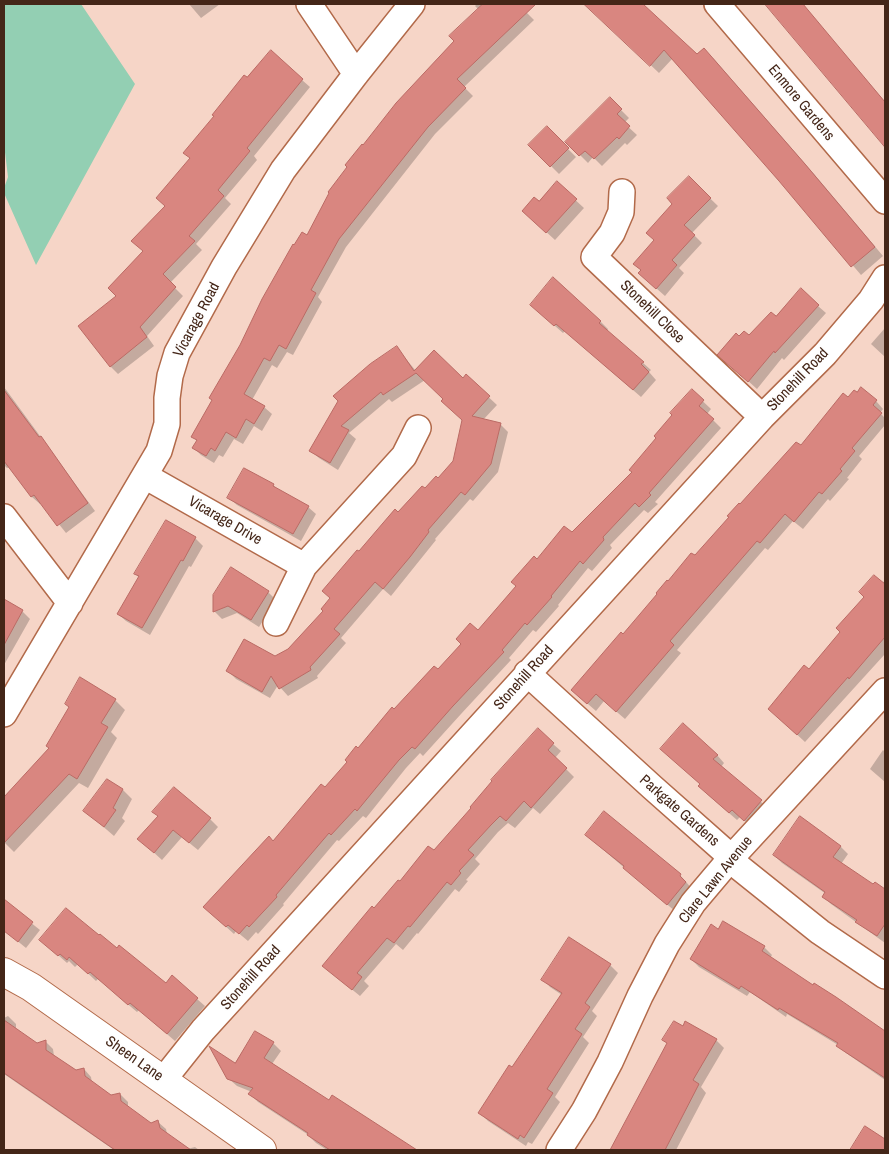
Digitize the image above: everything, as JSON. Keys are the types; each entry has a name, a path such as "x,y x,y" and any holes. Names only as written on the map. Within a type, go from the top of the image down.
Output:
{"main road":[{"name":"Sheen Lane","path":"4,972 31,987 164,1079 262,1150"}],"street":[{"path":"308,4 356,74"},
{"name":"Vicarage Road","path":"4,714 159,451 167,424 168,390 176,354 224,268 283,170 412,4"},
{"name":"Enmore Gardens","path":"717,4 885,201"},
{"name":"Stonehill Close","path":"622,192 620,212 612,233 594,257 762,417"},
{"name":"Stonehill Road","path":"164,1079 203,1030 527,674 762,417 825,354 871,300 885,278"},
{"path":"276,623 304,566 404,456 418,428"},
{"name":"Vicarage Drive","path":"146,476 304,566"},
{"path":"4,517 70,602"},
{"name":"Parkgate Gardens","path":"527,674 740,868 820,932 885,976"},
{"name":"Clare Lawn Avenue","path":"559,1150 584,1111 667,944 693,903 731,858 885,691"}],"green space":[{"path":"4,4 81,4 135,84 36,265 4,193 8,177 4,144"}],"building":[{"path":"483,4 536,4 457,79 466,88 428,127 339,239 311,290 316,293 286,349 279,345 270,361 264,358 244,394 265,406 254,424 246,419 236,438 226,432 215,451 211,448 206,456 192,448 197,440 191,437 212,400 209,398 240,345 262,299 293,244 302,232 307,235 328,192 347,167 345,165 396,103 454,41 449,36"},
{"path":"584,4 643,4 697,54 704,48 875,247 851,267 779,181 664,50 650,66"},
{"path":"765,4 803,4 885,102 885,147"},
{"path":"271,50 303,79 247,148 250,151 218,190 224,196 189,236 195,241 163,274 176,287 140,327 147,337 110,367 78,326 116,296 108,288 143,251 131,241 165,206 156,198 190,158 183,153 214,116 212,115 244,75 247,77"},
{"path":"610,97 622,109 617,114 630,126 619,139 617,137 594,159 585,151 579,156 565,142"},
{"path":"547,126 569,148 550,167 528,145"},
{"path":"689,176 711,198 684,225 695,235 672,260 677,265 656,289 638,273 641,270 633,264 654,240 646,233 672,204 667,198"},
{"path":"557,181 577,199 546,233 522,211 534,197 539,201"},
{"path":"553,277 601,321 599,323 644,362 641,364 649,372 633,390 556,324 554,326 530,305"},
{"path":"801,288 819,305 775,353 774,351 748,382 717,355 736,333 739,336 744,331 749,335 771,312 776,316"},
{"path":"397,346 414,371 434,350 463,378 466,374 490,396 472,416 501,423 491,464 465,495 461,492 428,530 429,532 410,557 383,589 375,582 334,629 340,634 310,667 311,670 279,689 271,676 262,692 226,671 244,639 275,656 288,649 323,611 321,609 330,598 322,591 357,550 359,551 395,509 398,512 422,486 425,488 436,476 438,478 453,461 462,420 441,401 443,399 416,373 383,395 381,392 341,426 349,430 330,463 309,451 338,401 333,396 370,364"},
{"path":"861,387 877,400 873,405 882,413 852,448 855,451 840,469 842,471 822,494 819,492 794,522 785,514 760,543 757,541 670,641 674,645 616,712 596,694 587,704 571,690 621,632 623,634 691,553 695,555 729,517 727,516 796,442 801,445 843,393 848,397 854,390 857,392"},
{"path":"692,389 704,400 699,406 714,419 649,493 651,495 639,507 635,503 603,537 604,540 583,564 580,561 552,597 527,625 525,623 502,650 504,652 415,749 412,747 399,760 357,811 355,809 331,835 329,833 276,895 277,897 249,927 247,925 239,934 228,925 226,927 203,907 269,836 273,841 321,784 325,787 347,762 345,760 356,746 358,748 392,707 394,709 434,666 438,669 461,644 456,639 470,623 478,630 516,586 511,582 534,556 537,559 564,526 572,532 632,472 629,470 656,438 654,436 672,415 670,413"},
{"path":"4,390 39,437 41,436 88,503 57,526 34,495 31,497 4,461"},
{"path":"244,468 309,506 293,534 227,498"},
{"path":"166,520 196,537 142,628 117,614 139,576 134,574"},
{"path":"231,567 269,591 251,620 228,606 213,612 213,595"},
{"path":"874,575 885,584 885,637 797,735 768,709 804,665 809,669 840,632 836,628 864,597 859,592"},
{"path":"4,599 23,610 4,645"},
{"path":"80,677 116,699 101,723 108,727 77,779 69,774 4,843 4,797 49,748 46,746 69,707 65,704"},
{"path":"683,723 718,755 713,759 762,800 744,821 732,810 729,813 698,786 700,784 660,749"},
{"path":"538,728 554,743 548,750 567,768 531,808 524,801 506,821 500,816 491,825 468,850 474,855 459,871 461,873 451,885 447,882 410,927 408,926 394,943 387,938 357,973 362,977 352,990 322,966 372,906 374,908 398,880 400,881 428,846 434,850 471,808 491,780"},
{"path":"107,779 123,789 113,808 116,810 104,827 83,811"},
{"path":"174,787 211,818 189,843 173,830 154,853 137,839 158,816 152,812"},
{"path":"604,811 681,874 680,876 686,882 667,905 623,868 624,866 585,835"},
{"path":"800,816 841,846 833,857 873,884 875,882 885,889 885,924 877,936 822,897 825,892 773,855"},
{"path":"4,899 33,922 18,942 4,931"},
{"path":"66,908 117,948 119,945 166,983 172,975 198,998 167,1034 130,1003 128,1005 90,972 88,974 69,957 67,960 60,954 58,956 39,940"},
{"path":"723,921 765,946 762,951 813,985 814,983 836,997 885,1031 885,1078 836,1046 838,1043 779,1008 778,1010 741,986 739,989 690,959 711,924 718,929"},
{"path":"569,937 611,964 585,1003 590,1007 575,1029 582,1034 547,1089 553,1093 524,1138 520,1135 518,1139 478,1113 509,1065 512,1067 562,993 541,980"},
{"path":"4,1020 37,1043 46,1040 46,1050 76,1070 84,1068 85,1076 111,1095 120,1093 121,1101 151,1123 158,1120 160,1128 191,1150 115,1150 4,1073"},
{"path":"674,1021 683,1026 685,1021 717,1039 693,1080 699,1084 665,1150 610,1150 667,1043 662,1040"},
{"path":"255,1031 274,1042 264,1058 329,1100 332,1095 417,1150 330,1150 307,1135 308,1133 248,1094 253,1088 227,1079 209,1046 235,1063"},
{"path":"865,1126 885,1139 885,1150 850,1150"}]}
